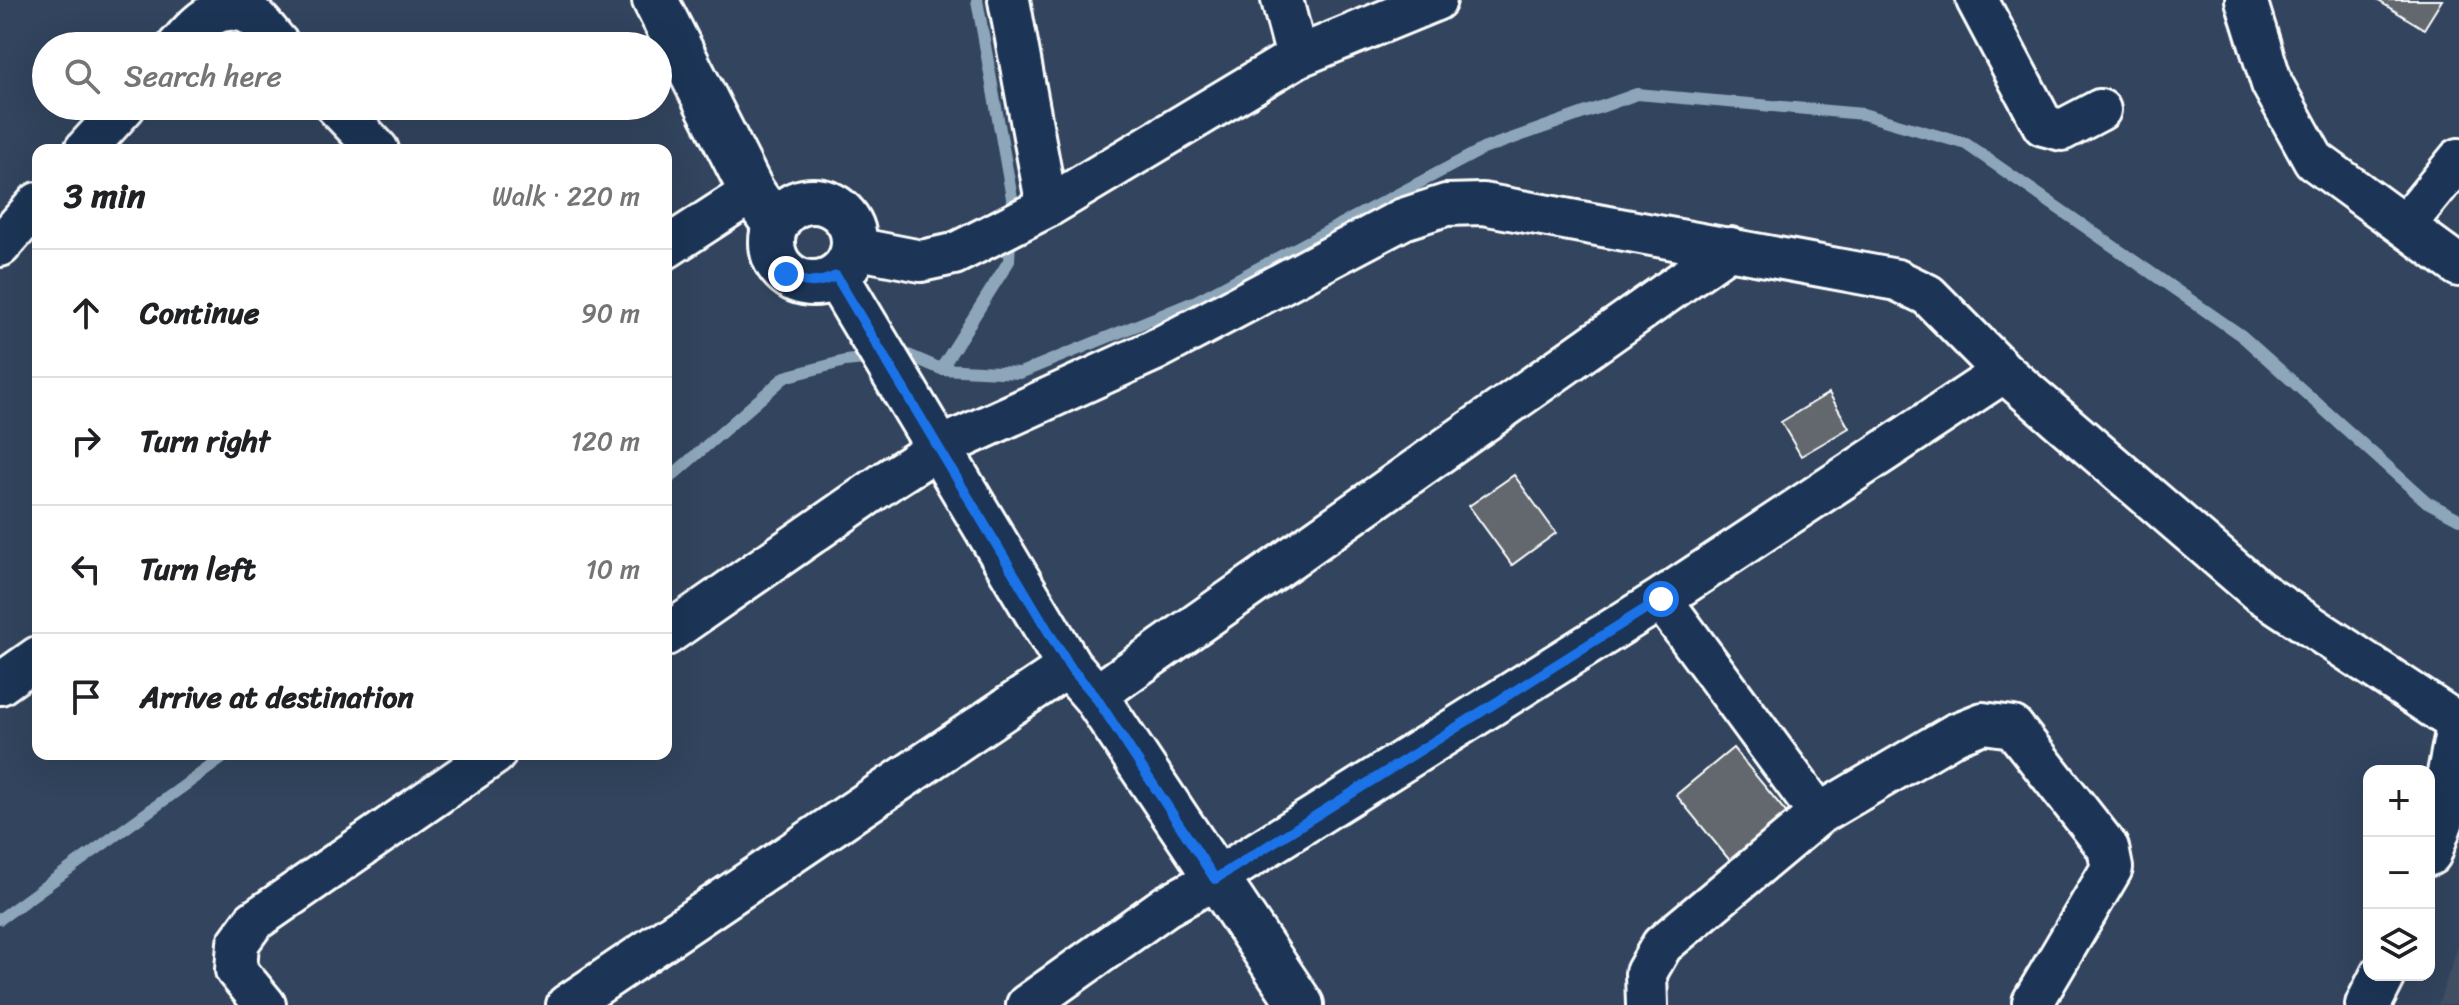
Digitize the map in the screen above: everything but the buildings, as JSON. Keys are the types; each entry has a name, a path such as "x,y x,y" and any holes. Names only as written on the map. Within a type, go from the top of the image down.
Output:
{"street":[{"path":"655,0 672,32"},
{"path":"1009,0 1040,211"},
{"path":"1282,0 1297,57"},
{"path":"672,33 763,208 774,260 786,274 802,283 819,283 845,262 921,261 954,254 1040,211 1297,57 1436,0"},
{"path":"1977,0 2043,125 2062,130 2100,110"},
{"path":"2246,0 2272,84 2314,160 2459,266"},
{"path":"191,32 206,15 226,9 249,13 267,32"},
{"path":"90,144 112,120"},
{"path":"349,120 372,144"},
{"path":"2405,225 2459,159"},
{"path":"672,246 763,208 785,211 799,203 816,201 832,206 845,217 853,231 845,262 866,324 937,449 1082,681 1301,1005"},
{"path":"672,631 937,449 1155,350 1403,219 1446,205 1483,204 1897,280 1928,295 2004,372 2258,591 2459,725 2441,820 2435,837"},
{"path":"0,246 32,210"},
{"path":"567,1005 1082,681 1730,248"},
{"path":"1027,1005 1166,906 1215,879 1661,599 2004,372"},
{"path":"1661,599 1819,814"},
{"path":"0,684 32,661"},
{"path":"1647,1005 1646,973 1662,945 1819,814 1955,734 1983,723 2013,727 2108,848 2112,868 2033,1004"},
{"path":"265,1005 236,970 238,943 254,921 486,760"},
{"path":"2368,1005 2380,981"}],"shaded area":[{"path":"2459,943 2459,1005 2438,1005 2439,1002"}],"waterway":[{"path":"941,369 1009,261 1012,198 977,0"},
{"path":"896,355 906,354 941,369 1020,373 1196,301 1483,149 1637,94 1863,114 1966,144 2242,336 2427,502 2459,519"},
{"path":"672,476 785,377 845,361 874,358"},
{"path":"0,919 220,760"}],"route":[{"path":"786,274 802,283 819,283 836,276 1069,666 1095,696 1215,879 1661,599"}]}
